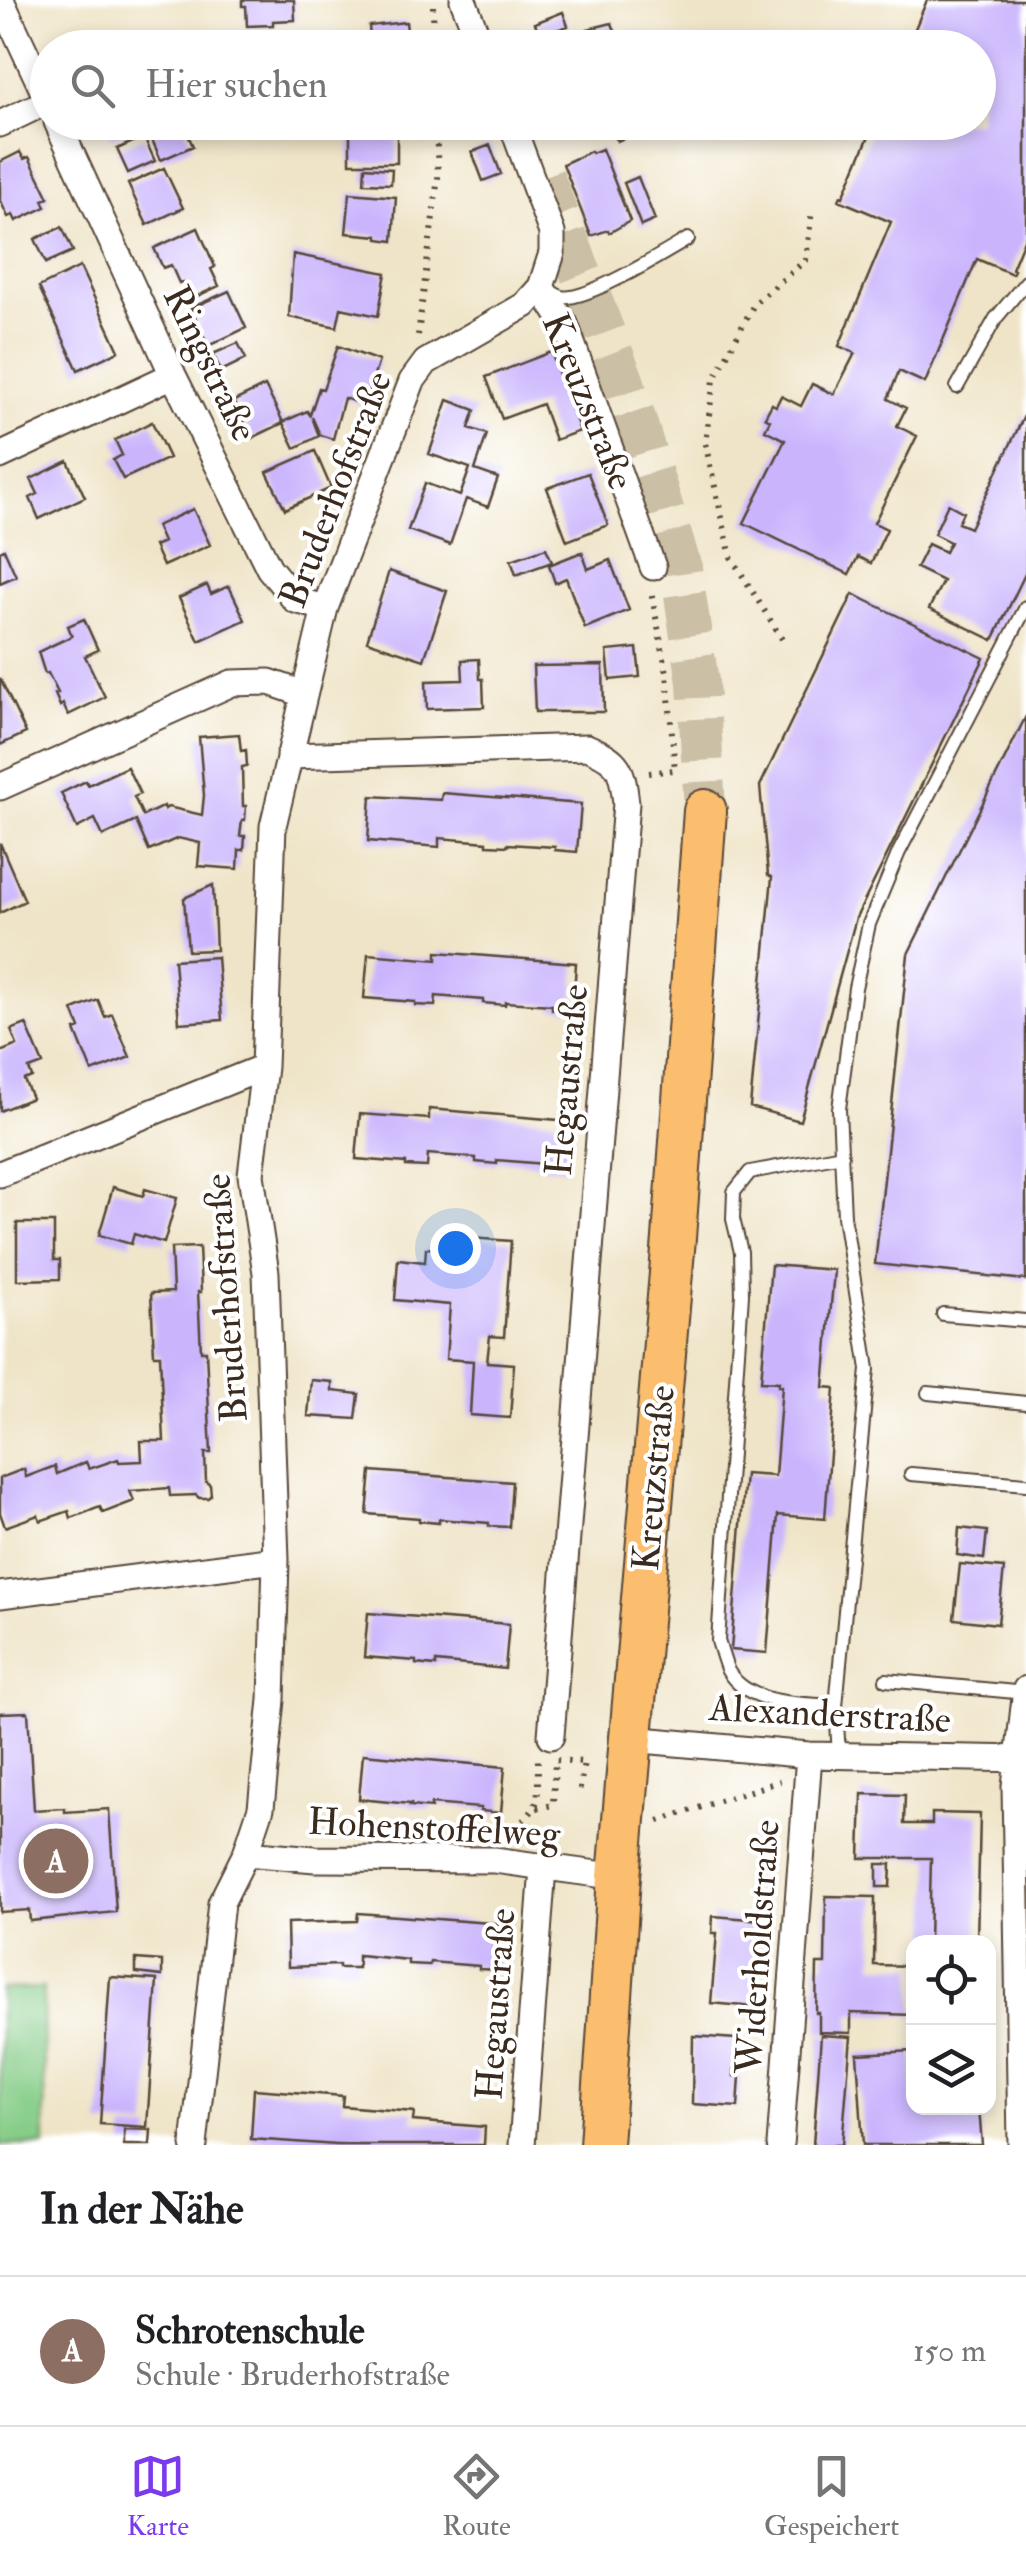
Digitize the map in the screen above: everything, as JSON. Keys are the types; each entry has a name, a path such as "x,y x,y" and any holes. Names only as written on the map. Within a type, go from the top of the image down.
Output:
{"main road":[{"name":"Kreuzstraße","path":"601,2145 619,1877 706,812"}],"street":[{"path":"0,0 30,63"},
{"path":"463,0 475,30"},
{"path":"0,124 30,110"},
{"name":"Ringstraße","path":"66,140 173,375 269,568 295,600 326,608"},
{"name":"Kreuzstraße","path":"518,140 552,233 552,253 541,287 565,324 653,567"},
{"name":"Bruderhofstraße","path":"194,2145 221,1903 246,1853 261,1808 272,1700 276,1560 266,1272 251,1175 264,1067 274,826 326,608 412,382 426,362 524,305 541,287"},
{"path":"0,456 173,375"},
{"path":"0,787 232,683 269,682 304,694"},
{"path":"289,756 587,747 609,756 622,775"},
{"name":"Hegaustraße","path":"553,1748 626,803 622,775"},
{"path":"0,1174 264,1067"},
{"path":"0,1595 276,1560"},
{"path":"1021,2145 1015,1786 1022,1759 1026,1691"},
{"name":"Alexanderstraße","path":"631,1739 809,1755 1022,1759"},
{"name":"Widerholdstraße","path":"780,2145 809,1755"},
{"name":"Hohenstoffelweg","path":"246,1853 315,1859 494,1860 619,1877"},
{"name":"Hegaustraße","path":"522,2145 542,1868"}],"lane":[{"path":"541,287 562,298 577,296 688,239"},
{"path":"957,386 996,318 1026,282"},
{"path":"839,1756 836,1706 868,1369 844,1216 839,1109 856,988 869,924 899,852 1026,607"},
{"path":"836,1706 770,1699 743,1689 728,1670 718,1641 742,1294 734,1192 750,1172 842,1155"},
{"path":"944,1314 1026,1321"},
{"path":"928,1393 1026,1403"},
{"path":"911,1474 1026,1484"},
{"path":"886,1680 1026,1691"}],"path":[{"path":"433,0 434,30"},
{"path":"412,382 438,177 437,140"},
{"path":"782,639 732,557 705,444 714,380 754,304 806,260 812,210"},
{"path":"622,775 676,770 667,672 648,579 653,567"},
{"path":"494,1860 499,1840 536,1808 538,1746 553,1748 553,1805 536,1808"},
{"path":"658,1822 786,1779 809,1755"},
{"path":"579,1795 584,1762"}],"green space":[{"path":"43,1988 45,2145 0,2145 0,1989"}],"building":[{"path":"242,0 294,0 295,20 247,26"},
{"path":"927,0 1026,0 1026,235 1012,274 977,259 925,383 899,371 888,399 906,408 897,426 917,436 874,523 887,529 871,563 858,557 849,574 744,523 785,440 765,430 770,420 765,417 772,404 776,406 781,396 801,406 812,384 834,394 855,353 839,346 891,222 839,200 867,140 996,140 996,30 914,30"},
{"path":"563,12 568,26 538,30 535,23"},
{"path":"406,22 407,30 369,30 369,26"},
{"path":"612,23 615,30 588,30"},
{"path":"145,140 155,161 128,173 117,149"},
{"path":"152,140 190,140 193,146 161,160"},
{"path":"350,140 397,140 397,163 350,163"},
{"path":"490,145 501,174 483,181 472,152"},
{"path":"602,149 630,221 609,233 608,230 591,236 563,164"},
{"path":"20,152 24,159 29,157 49,198 43,200 46,207 16,221 13,215 8,217 0,200 0,162"},
{"path":"365,167 392,169 391,184 364,183"},
{"path":"164,168 183,208 147,225 128,184"},
{"path":"638,177 655,220 641,226 624,183"},
{"path":"350,193 396,197 393,241 346,233"},
{"path":"62,227 73,251 46,263 35,239"},
{"path":"198,228 219,286 191,299 171,265 163,268 154,248"},
{"path":"293,254 386,273 378,316 341,308 337,327 289,317"},
{"path":"80,267 119,351 78,370 39,287"},
{"path":"229,291 246,328 208,346 191,308"},
{"path":"238,343 246,359 221,371 213,354"},
{"path":"338,346 379,361 364,405 344,398 333,439 320,435 312,417 319,436 295,448 283,423 252,438 234,401 265,386 283,422 307,411 310,415"},
{"path":"551,352 580,431 555,440 542,404 502,419 486,377"},
{"path":"448,400 475,410 469,428 487,434 475,470 498,478 488,507 466,499 450,545 408,530 425,483 460,496 470,468 429,454"},
{"path":"1026,412 1026,572 993,640 929,609 943,581 916,568 928,544 945,552 950,542 934,534 948,504 963,512 958,523 970,528"},
{"path":"152,422 169,458 123,479 113,460 122,455 115,440"},
{"path":"315,451 331,488 285,509 267,472"},
{"path":"68,461 85,497 39,519 30,498 38,494 31,479"},
{"path":"588,473 608,525 567,541 547,488"},
{"path":"193,509 210,545 163,566 154,546 163,542 156,526"},
{"path":"546,548 552,562 516,575 511,560"},
{"path":"4,549 16,576 0,583 0,551"},
{"path":"582,552 588,569 610,560 629,610 585,628 566,578 555,583 549,565"},
{"path":"389,571 447,591 424,660 367,641"},
{"path":"207,585 211,594 229,586 245,620 199,641 179,598"},
{"path":"853,594 984,658 856,918 800,1121 750,1107 772,877 768,875 760,786"},
{"path":"84,619 98,650 85,656 105,697 68,715 63,704 60,706 55,694 58,693 48,673 45,674 38,652 72,636 68,626"},
{"path":"637,648 640,677 610,680 607,651"},
{"path":"479,659 484,707 427,709 426,681 463,680 462,660"},
{"path":"603,665 604,712 535,712 533,666"},
{"path":"0,678 26,733 0,745"},
{"path":"1026,716 1026,1280 875,1264 908,954"},
{"path":"239,734 247,766 242,767 246,806 240,836 245,836 238,869 198,866 200,843 178,838 149,851 136,821 103,836 95,819 77,828 61,793 127,767 140,794 134,797 143,816 164,806 202,815 199,737"},
{"path":"442,793 581,804 577,852 439,838 439,847 368,841 371,796 441,800"},
{"path":"0,843 25,901 0,913"},
{"path":"213,885 216,950 188,951 184,898"},
{"path":"437,952 576,963 573,1010 436,996 435,1006 364,998 368,954 437,960"},
{"path":"217,957 222,1020 179,1023 174,960"},
{"path":"98,1000 105,1017 112,1014 130,1057 92,1072 75,1030 80,1028 73,1010"},
{"path":"26,1024 43,1064 29,1069 32,1077 24,1080 32,1098 0,1111 0,1052 17,1045 11,1030"},
{"path":"429,1109 570,1121 566,1169 428,1154 427,1167 356,1159 360,1114 429,1119"},
{"path":"113,1187 143,1196 145,1189 177,1198 164,1243 134,1234 131,1244 99,1235"},
{"path":"17,1223 54,1223 54,1260 60,1260 60,1279 17,1280"},
{"path":"470,1238 511,1241 504,1337 490,1336 487,1362 514,1364 510,1418 470,1415 473,1361 446,1359 450,1305 395,1300 398,1259 425,1262 426,1248 468,1251"},
{"path":"199,1247 201,1351 206,1351 211,1453 205,1453 206,1482 211,1495 170,1496 169,1488 130,1491 134,1501 103,1513 100,1507 71,1518 69,1511 40,1521 38,1515 5,1527 0,1513 0,1478 24,1469 26,1477 55,1466 57,1474 86,1462 89,1469 118,1459 142,1461 141,1441 164,1441 160,1355 154,1355 151,1293 173,1292 171,1248"},
{"path":"771,1265 834,1270 824,1387 835,1388 825,1519 778,1515 767,1653 731,1650 745,1474 775,1476 782,1386 778,1386 779,1382 761,1381"},
{"path":"311,1380 332,1382 332,1391 359,1394 356,1419 308,1416"},
{"path":"371,1471 512,1482 509,1527 367,1514"},
{"path":"959,1528 987,1531 984,1559 957,1555"},
{"path":"960,1564 1004,1568 998,1624 954,1619"},
{"path":"368,1613 509,1624 505,1669 364,1657"},
{"path":"28,1712 34,1810 109,1809 116,1912 30,1921 29,1910 0,1912 0,1713"},
{"path":"363,1754 505,1767 501,1813 480,1811 481,1808 431,1804 431,1808 359,1799"},
{"path":"862,1794 905,1795 904,1824 932,1824 932,1813 980,1814 977,1935 929,1935 931,1858 860,1858"},
{"path":"877,1864 891,1864 890,1887 877,1887"},
{"path":"826,1896 875,1897 874,1965 906,1966 906,2015 851,2013 851,2033 819,2032 817,1964 825,1964"},
{"path":"358,1913 503,1924 499,1970 430,1962 408,1964 408,1960 358,1955 358,1968 288,1967 287,1923 357,1921"},
{"path":"713,1916 762,1920 755,2007 711,2003 717,1933 712,1933"},
{"path":"136,1959 162,1961 162,1976 136,1973"},
{"path":"110,1977 157,1980 147,2127 100,2124"},
{"path":"821,2035 851,2037 842,2145 813,2145"},
{"path":"693,2036 736,2039 734,2076 740,2076 738,2107 692,2104"},
{"path":"906,2051 906,2115 980,2115 982,2145 863,2145 857,2054"},
{"path":"254,2089 343,2096 342,2106 414,2112 413,2121 485,2127 484,2145 337,2145 251,2139"},
{"path":"124,2129 151,2130 150,2145 124,2145"}],"tunnel":[{"path":"543,177 624,383 681,568 698,682 705,811"}],"place":[{"name":"Schrotenschule","path":"56,1861"}]}
